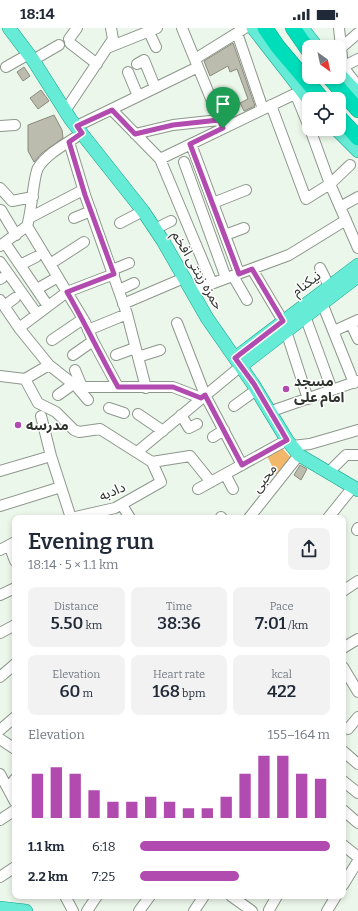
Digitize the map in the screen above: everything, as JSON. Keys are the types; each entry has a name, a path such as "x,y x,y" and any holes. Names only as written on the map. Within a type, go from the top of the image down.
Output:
{"highway":[{"path":"265,28 278,47 316,92"},
{"path":"293,28 302,41"},
{"path":"335,84 358,110"},
{"path":"346,125 358,138"}],"main road":[{"path":"9,28 28,54"},
{"path":"18,28 28,54"},
{"path":"253,28 302,95"},
{"path":"302,28 311,40"},
{"name":"حمزه زینتی افخم","path":"28,54 65,111 143,211 207,318 238,362 293,447 328,473 356,489"},
{"path":"346,78 358,94"},
{"path":"343,136 358,152"},
{"name":"نیکنام","path":"238,362 284,326 329,286 358,264"},
{"name":"نیکنام","path":"284,326 305,316 358,276"},
{"path":"7,910 26,911"}],"street":[{"path":"76,28 70,41 97,64"},
{"path":"65,111 113,39 111,28"},
{"path":"182,28 221,124"},
{"path":"339,28 341,40"},
{"path":"107,48 153,30 156,47"},
{"path":"118,387 93,342 83,319 50,264 29,221 37,169 47,158 69,142 79,130 196,63 241,30 267,107 306,199 330,184 350,165"},
{"path":"346,44 358,33"},
{"path":"6,68 28,54 59,44"},
{"path":"346,66 358,59"},
{"path":"137,64 144,60 155,87"},
{"path":"128,72 138,96"},
{"path":"346,75 358,86"},
{"path":"160,159 190,144 221,124 302,95"},
{"path":"112,110 160,159 212,284"},
{"path":"135,134 173,125 221,124"},
{"path":"0,126 15,125"},
{"path":"312,136 330,184 358,248"},
{"path":"69,142 90,211 127,314 146,388"},
{"path":"190,144 225,235 233,276"},
{"path":"184,162 233,276 247,300"},
{"path":"0,188 12,201 33,197"},
{"path":"48,306 20,265 3,244 16,235 29,221 83,190"},
{"path":"213,203 246,190"},
{"path":"340,207 358,197"},
{"path":"1,210 16,235"},
{"path":"74,218 90,211"},
{"path":"120,223 143,211"},
{"path":"192,291 289,255 346,220"},
{"path":"155,229 171,221"},
{"path":"225,235 244,228"},
{"path":"50,264 84,242"},
{"path":"20,265 36,257"},
{"path":"0,262 37,314"},
{"path":"19,328 67,292 113,272 128,263"},
{"path":"320,268 329,286"},
{"path":"252,269 284,326 308,399"},
{"path":"37,289 58,277"},
{"path":"123,304 184,278"},
{"path":"119,290 134,283"},
{"path":"16,298 2,303 19,328 48,365 77,386 88,400"},
{"path":"269,412 356,382 322,303"},
{"path":"88,330 127,314"},
{"path":"305,316 332,390"},
{"path":"52,340 83,319"},
{"path":"334,331 354,322 358,339"},
{"path":"176,323 203,397 224,430 242,465"},
{"path":"73,355 93,342"},
{"path":"116,356 160,350"},
{"path":"138,452 203,397 238,362"},
{"path":"0,376 25,379 48,365"},
{"path":"76,370 77,386"},
{"path":"25,379 38,403 56,412 74,430 79,432 100,429 152,462 190,456 211,482"},
{"path":"58,395 77,386 146,388 173,387 203,397"},
{"path":"234,406 256,390"},
{"path":"109,408 124,413"},
{"path":"138,414 163,431"},
{"path":"181,415 188,428 197,424"},
{"path":"41,416 51,456 70,515"},
{"path":"213,437 224,430"},
{"path":"198,489 242,465 293,447 310,444 358,430"},
{"name":"محبی","path":"251,515 293,447"},
{"path":"328,473 346,455 358,455"},
{"path":"0,471 51,456"},
{"name":"دادبه","path":"100,515 122,505 161,482 152,462"},
{"path":"225,474 234,489"},
{"path":"0,506 61,487"},
{"path":"331,515 356,489"},
{"path":"122,505 128,515"},
{"path":"5,546 12,557"},
{"path":"346,589 358,581"},
{"path":"0,595 12,589"},
{"path":"0,633 12,627"},
{"path":"346,646 358,640"},
{"path":"0,677 12,667"},
{"path":"346,673 357,690"},
{"path":"348,729 358,718"},
{"path":"0,730 12,720"},
{"path":"0,739 12,747"},
{"path":"346,754 358,764"},
{"path":"0,774 12,796"},
{"path":"8,789 12,783"},
{"path":"346,783 358,793"},
{"path":"0,820 12,812"},
{"path":"346,813 358,823"},
{"path":"346,847 358,857"},
{"path":"346,880 358,861"},
{"path":"0,878 12,869"},
{"path":"67,899 73,911"},
{"path":"87,911 95,899"},
{"path":"139,911 148,899"},
{"path":"194,911 202,899"},
{"path":"236,899 252,911"},
{"path":"269,910 275,899"},
{"path":"327,911 334,899"}],"shaded area":[{"path":"282,448 291,458 277,476 267,456"}],"building":[{"path":"233,43 255,106 244,111 240,103 248,99 237,69 230,72 228,66 210,76 204,61"},
{"path":"24,67 30,76 23,81 17,72"},
{"path":"41,90 49,101 38,109 30,98"},
{"path":"54,115 62,130 63,138 42,153 34,162 28,151 28,125"},
{"path":"300,465 307,469 301,480 294,475"}],"place":[{"name":"مسجد امام علی","path":"286,389"},
{"name":"مدرسه","path":"18,425"}],"route":[{"path":"112,110 135,134 173,125 219,120 223,128 190,144 239,274 252,269 283,321 235,358 254,384 256,390 287,440 242,465 205,395 201,398 173,387 118,387 93,342 85,322 67,292 114,274 85,195 69,142 82,133 77,126 112,110"}]}
